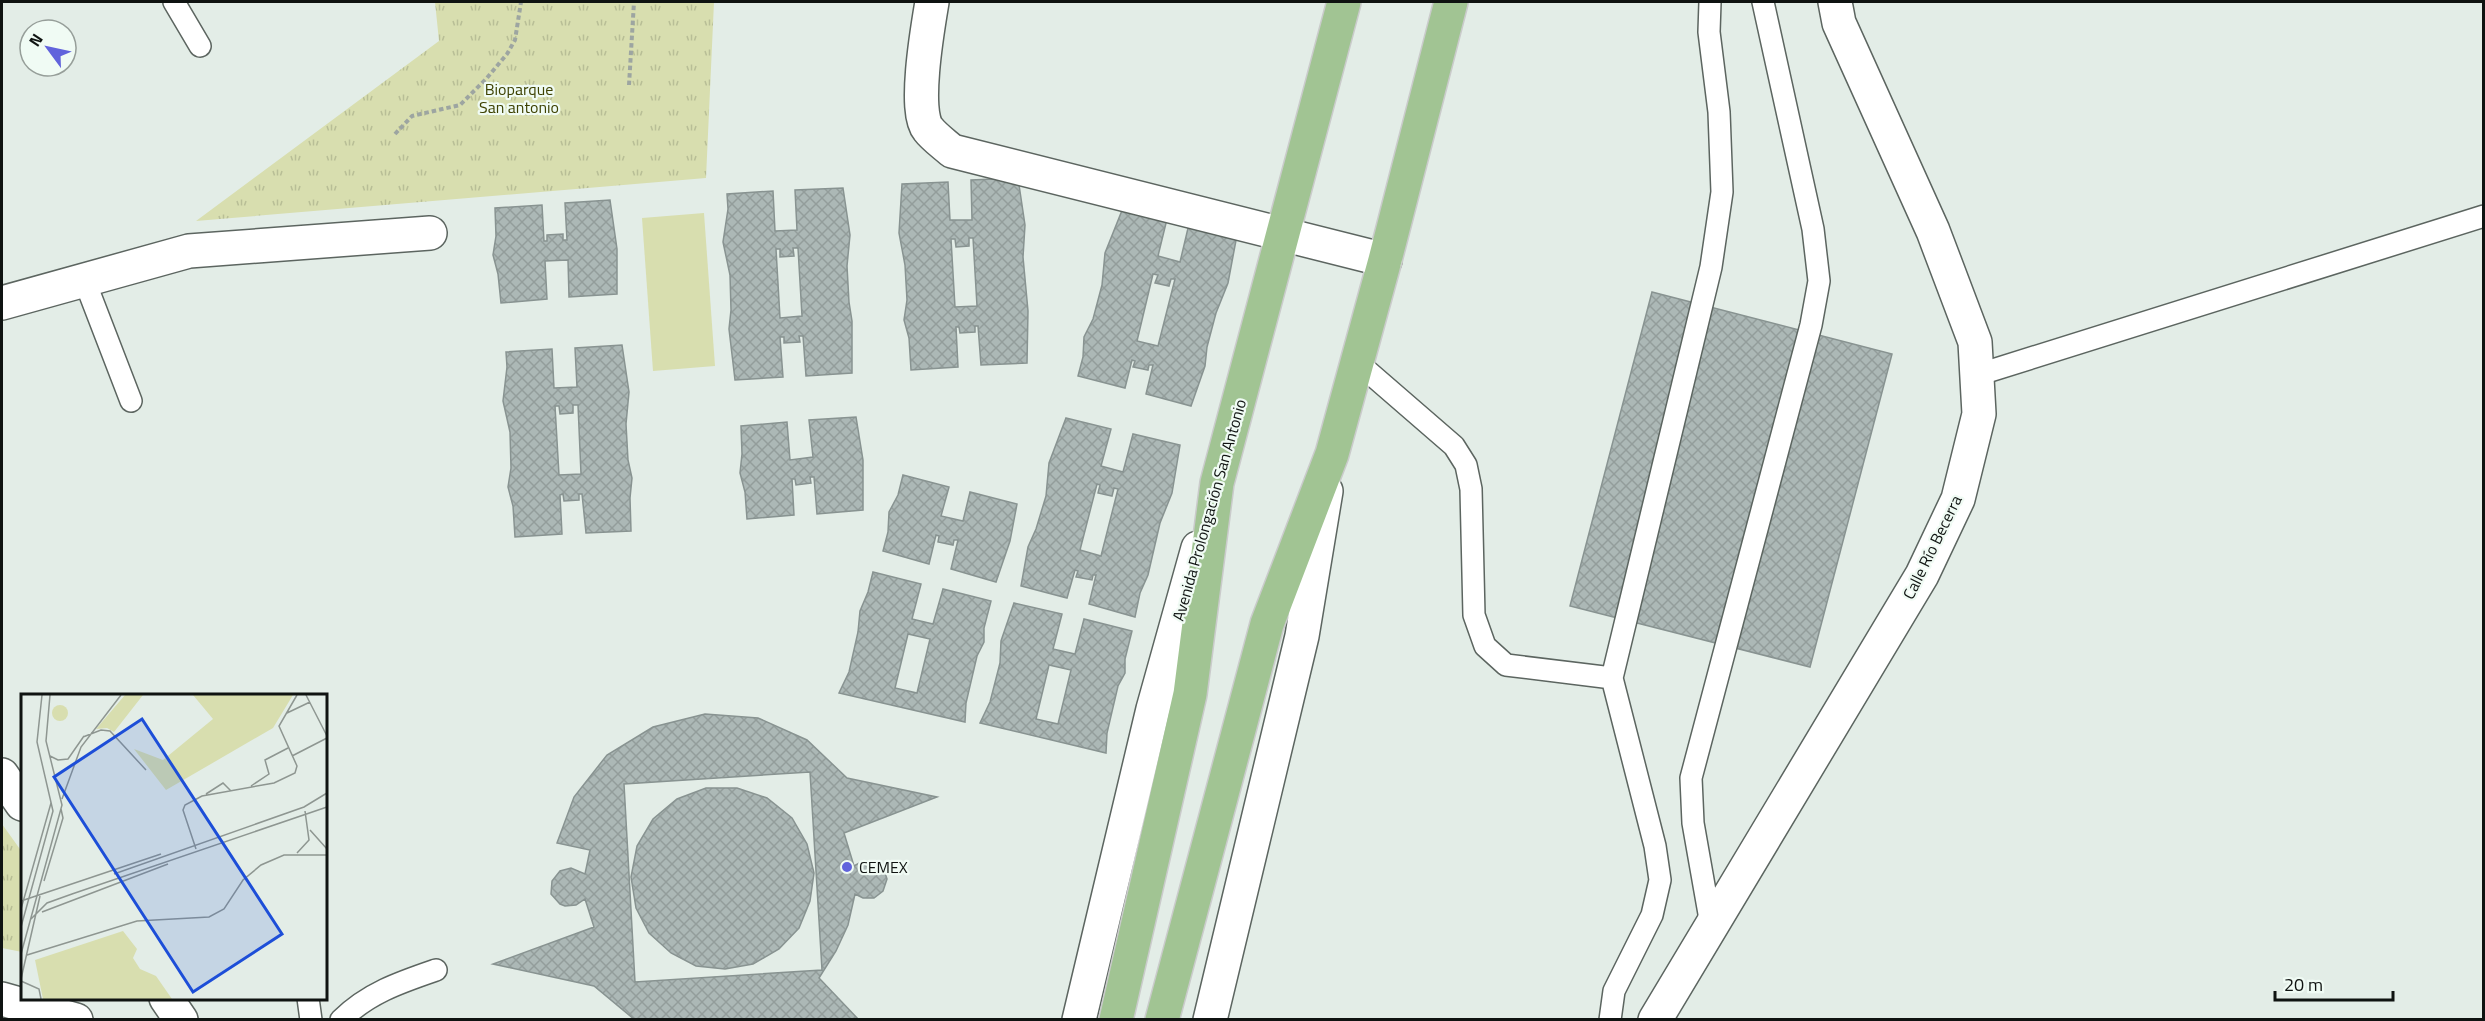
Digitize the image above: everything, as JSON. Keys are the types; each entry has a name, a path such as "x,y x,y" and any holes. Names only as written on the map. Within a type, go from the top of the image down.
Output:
{"main road":[{"name":"Avenida Prolongación San Antonio","path":"1217,483 1344,2"},
{"path":"1162,1020 1267,624 1332,454 1385,260 1451,2"},
{"path":"1116,1020 1190,694 1217,483"}],"street":[{"path":"932,2 923,64 922,100 926,128 952,151 1385,260"},
{"name":"Calle Río Becerra","path":"1655,1020 1922,575 1958,499 1979,414 1975,342 1933,231 1839,23 1835,2"},
{"path":"2,303 189,251 430,233"},
{"path":"1210,1020 1302,636 1332,454"},
{"name":"Avenida Prolongación San Antonio","path":"1079,1020 1153,709 1217,483"},
{"path":"2,775 21,803"},
{"path":"2,999 76,1020"},
{"path":"167,1000 181,1020"}],"lane":[{"path":"174,2 200,46"},
{"path":"1610,1020 1614,990 1652,915 1660,880 1655,846 1612,678 1711,267 1722,192 1719,112 1709,32 1710,2"},
{"path":"1711,925 1693,823 1690,778 1811,325 1819,281 1813,229 1763,2"},
{"path":"1977,375 2484,216"},
{"path":"84,279 131,400"},
{"path":"1357,362 1454,446 1466,465 1472,489 1474,615 1485,646 1506,665 1612,678"},
{"path":"341,1020 353,1008 387,987 436,970"},
{"path":"308,1000 311,1020"}],"path":[{"path":"395,134 412,116 460,105 486,79 507,54 515,40 521,2"},
{"path":"629,85 634,2"}],"green space":[{"name":"Bioparque San antonio","path":"435,2 714,2 706,178 196,221 439,41"},
{"path":"704,213 715,366 653,371 642,218"},
{"path":"2,824 21,851 21,952 2,948"}],"building":[{"path":"1018,178 1025,225 1023,257 1028,311 1027,363 981,365 978,326 975,326 975,332 960,333 959,327 956,327 958,367 911,370 909,338 904,320 907,300 905,265 899,233 902,184 948,182 950,220 972,220 971,180","holes":["969,238 973,238 977,306 955,307 951,239 955,239 956,247 969,246"]},
{"path":"843,188 850,235 847,266 852,321 852,373 806,376 803,336 799,336 800,342 784,343 784,337 780,337 783,377 735,380 729,329 730,275 723,242 728,209 727,194 773,191 775,231 797,230 795,190","holes":["793,248 798,248 802,316 780,318 776,249 780,249 780,257 794,256"]},
{"path":"610,200 617,249 617,294 569,297 568,260 545,261 547,299 501,303 498,274 493,255 496,236 495,208 542,205 544,241 547,241 547,235 563,234 563,240 567,240 565,203"},
{"path":"1123,208 1167,219 1158,256 1180,262 1189,224 1237,235 1228,283 1216,313 1207,347 1205,366 1191,406 1146,394 1153,365 1149,365 1148,370 1133,367 1135,361 1132,360 1125,388 1078,376 1083,357 1084,337 1093,319 1102,285 1105,253","holes":["1153,274 1158,275 1155,283 1169,286 1171,279 1175,279 1158,346 1137,341"]},
{"path":"1652,292 1892,354 1810,667 1570,606"},
{"path":"622,345 629,392 626,424 628,460 632,478 631,531 586,533 582,494 579,494 579,500 564,501 563,494 560,495 562,534 515,537 513,506 508,487 511,468 510,432 503,401 507,367 506,352 552,349 554,388 577,387 575,348","holes":["573,405 578,405 581,474 559,475 555,406 559,406 560,414 573,413"]},
{"path":"856,417 863,460 863,510 817,514 814,477 810,477 811,483 796,485 795,479 792,479 794,515 747,519 745,492 740,473 741,426 787,422 790,460 813,457 809,420"},
{"path":"1066,418 1111,429 1101,466 1123,472 1133,434 1180,445 1172,493 1160,523 1135,617 1089,604 1096,575 1093,575 1092,580 1076,577 1078,571 1075,570 1067,598 1021,586 1028,547 1046,496 1049,463","holes":["1097,484 1100,485 1098,493 1112,496 1114,488 1118,489 1101,556 1080,550"]},
{"path":"903,475 949,487 941,516 963,521 970,492 1017,504 1010,541 996,582 951,569 958,540 954,540 953,545 938,542 939,536 936,535 929,564 883,551 888,532 889,512 898,495"},
{"path":"873,572 921,584 912,619 933,624 943,589 991,601 984,628 984,642 977,656 966,703 965,722 839,693 849,672 860,611","holes":["908,634 930,639 917,693 895,688"]},
{"path":"1014,603 1062,614 1053,649 1075,654 1084,619 1132,631 1125,659 1125,673 1118,686 1107,733 1106,753 980,723 990,702 1000,663 1001,641","holes":["1049,665 1071,670 1058,724 1036,719"]},
{"name":"CEMEX","path":"705,714 758,718 807,740 847,778 937,797 844,833 854,866 863,861 874,861 883,867 887,879 883,891 874,898 863,898 855,894 848,925 836,951 819,978 859,1020 635,1020 594,986 493,964 594,927 585,899 576,905 565,906 551,894 552,881 560,871 571,868 585,874 590,850 557,843 574,797 607,755 653,727","holes":["706,788 737,788 767,798 792,818 807,844 814,873 810,901 799,928 779,949 753,964 725,969 696,966 671,953 649,933 636,908 631,877 637,846 653,819 677,799"]},
{"path":"810,772 822,970 635,982 624,784"}],"place":[{"name":"CEMEX","path":"847,867"}]}
